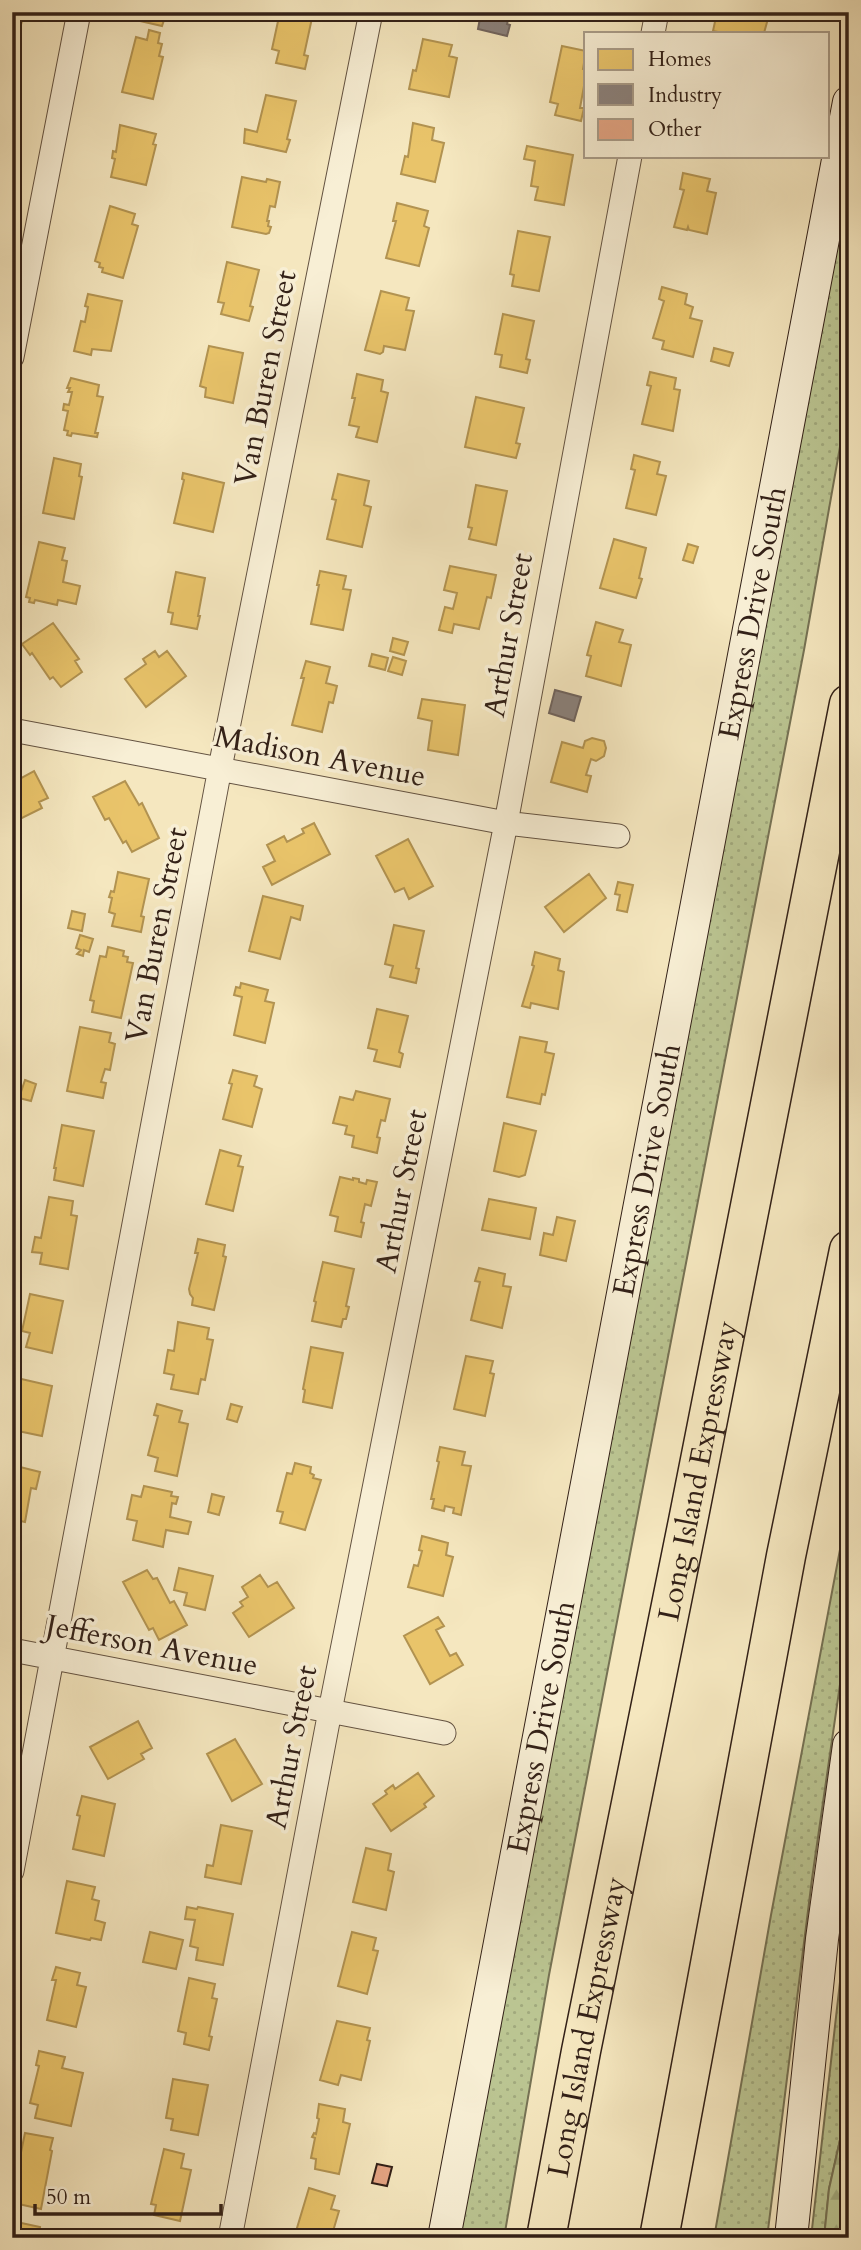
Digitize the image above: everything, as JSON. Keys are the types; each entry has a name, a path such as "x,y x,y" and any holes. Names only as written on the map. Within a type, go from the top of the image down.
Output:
{"highway":[{"name":"Long Island Expressway","path":"546,2238 849,704"},
{"path":"659,2238 786,1556 849,1250"}],"main road":[{"name":"Express Drive South","path":"444,2238 849,102"},
{"path":"791,2238 822,1939 849,1745"}],"street":[{"path":"12,357 79,12"},
{"name":"Van Buren Street","path":"12,1871 219,768 371,12"},
{"path":"653,32 657,12"},
{"name":"Arthur Street","path":"230,2238 330,1711 506,823 630,158"},
{"name":"Madison Avenue","path":"12,730 506,823 618,836"},
{"name":"Jefferson Avenue","path":"12,1650 444,1733"}],"green space":[{"path":"849,175 849,396 804,650 549,1975 504,2238 452,2238"},
{"path":"849,1502 849,1622 812,1879 767,2238 714,2238 771,1915"},
{"path":"841,1973 849,1980 849,2100 829,2189 824,2238 811,2238"},
{"path":"849,2100 849,2238 824,2238 829,2189"}],"building: Homes":[{"path":"12,12 20,12 18,20 22,21 12,57"},
{"path":"142,12 171,12 170,15 166,14 162,26 140,21"},
{"path":"280,12 312,18 304,55 308,56 305,69 276,63 279,51 272,49"},
{"path":"715,12 756,12 769,15 764,32 713,31 716,17 713,17"},
{"path":"149,30 160,33 158,43 162,44 159,56 163,57 153,99 122,92 136,37 147,40"},
{"path":"423,39 452,45 449,56 457,58 449,97 409,89"},
{"path":"562,46 584,51 584,86 580,108 584,108 581,121 555,115 558,104 550,102"},
{"path":"266,95 296,101 286,152 244,143 245,129 257,132"},
{"path":"413,123 434,128 432,140 444,143 435,182 401,174 405,156 408,157"},
{"path":"120,125 156,134 153,144 156,145 146,185 111,177 115,159 112,158 113,151 116,152"},
{"path":"527,146 573,155 564,205 535,200 538,187 531,186 535,161 524,159"},
{"path":"683,173 710,179 707,191 716,193 707,234 689,230 688,227 687,230 674,227 684,190 680,189"},
{"path":"242,177 280,182 275,207 270,206 267,221 271,227 269,233 232,227"},
{"path":"397,203 428,211 424,226 429,228 419,266 386,258 396,221 393,221"},
{"path":"110,206 135,214 132,224 138,226 123,278 102,272 100,263 95,261"},
{"path":"518,231 550,237 539,291 512,286 514,275 510,274"},
{"path":"227,262 259,270 249,321 221,314 224,303 218,302"},
{"path":"662,287 687,294 685,304 693,307 690,318 702,321 693,357 662,349 664,341 653,338 664,301 659,299"},
{"path":"381,291 409,298 406,310 414,311 405,350 384,346 380,354 365,350"},
{"path":"88,294 122,301 111,351 92,349 91,355 74,351 81,321 85,322"},
{"path":"503,314 534,321 526,359 530,360 527,373 500,367 502,355 495,354"},
{"path":"209,346 243,353 233,403 205,397 206,388 200,386"},
{"path":"714,348 733,353 729,366 711,361"},
{"path":"650,372 676,378 674,389 680,390 673,431 642,424 651,386 647,385"},
{"path":"357,374 383,380 381,391 388,393 377,442 356,437 359,427 349,425"},
{"path":"71,378 99,385 97,396 103,397 95,433 98,433 97,437 72,433 71,436 64,430 68,411 63,410 64,404 69,405 72,392 68,392 70,388 67,388"},
{"path":"476,397 524,408 516,443 520,444 516,458 465,447"},
{"path":"634,455 660,462 657,474 666,476 656,515 626,508 635,470 631,469"},
{"path":"54,458 81,464 79,476 82,477 74,519 43,513"},
{"path":"183,473 224,483 213,532 174,523 184,480"},
{"path":"338,474 369,481 364,505 371,507 362,547 327,539 336,500 332,499"},
{"path":"476,485 507,491 496,545 469,539 472,528 468,527"},
{"path":"614,539 646,548 639,578 642,579 636,598 600,588"},
{"path":"39,542 65,548 62,560 67,561 63,582 80,586 76,604 58,600 57,605 35,600 34,603 29,602 30,598 26,597"},
{"path":"688,544 698,547 693,563 683,560"},
{"path":"450,566 496,575 491,598 487,597 479,629 454,624 452,633 439,630 445,607 453,609 457,593 444,590"},
{"path":"320,571 346,576 343,589 351,590 343,630 311,624"},
{"path":"176,572 205,578 197,629 171,624 173,613 168,612"},
{"path":"596,622 623,630 619,642 631,645 621,686 586,676 591,656 587,655"},
{"path":"53,623 79,659 75,661 82,672 61,687 53,677 50,679 32,653 30,655 22,644"},
{"path":"393,638 408,642 404,655 390,651"},
{"path":"155,651 159,657 167,651 186,676 146,707 125,679 146,664 143,659"},
{"path":"372,654 388,658 385,670 369,666"},
{"path":"393,657 406,661 402,675 388,671"},
{"path":"306,661 330,667 326,683 337,686 333,703 329,702 322,732 292,725"},
{"path":"422,699 465,705 458,755 428,750 432,721 418,718"},
{"path":"592,738 604,741 606,748 604,756 596,761 591,759 586,775 591,776 587,792 551,782 562,742 583,748 585,741"},
{"path":"34,771 48,798 39,802 42,808 12,823 12,783"},
{"path":"125,781 139,805 142,803 159,838 132,852 126,841 123,843 109,818 105,820 93,797"},
{"path":"314,823 330,854 272,885 263,867 275,861 267,845 284,836 287,842 304,833 302,829"},
{"path":"408,839 433,886 409,899 404,888 395,892 376,856"},
{"path":"118,872 149,879 141,916 144,917 141,932 112,926 115,914 109,912 112,898 109,897 111,891 114,892"},
{"path":"589,874 606,898 564,932 545,907"},
{"path":"618,882 633,885 627,912 617,910 620,895 615,894"},
{"path":"263,896 303,906 300,920 291,917 280,959 249,951"},
{"path":"72,911 85,914 82,931 68,928"},
{"path":"394,925 424,931 416,968 419,969 416,983 390,977 393,966 385,964"},
{"path":"80,935 93,939 89,952 84,950 83,956 77,954 81,950 76,948"},
{"path":"108,947 124,951 123,956 128,957 127,962 133,963 121,1018 92,1012 94,1001 90,1000 100,956 106,957"},
{"path":"535,952 560,959 558,970 564,972 558,1009 531,1003 530,1008 522,1006 534,966"},
{"path":"241,983 268,990 265,1001 274,1003 265,1043 234,1035 242,997 234,995 236,987 240,988"},
{"path":"377,1009 408,1016 399,1052 403,1054 400,1067 374,1061 377,1050 368,1048"},
{"path":"80,1027 111,1033 109,1042 115,1044 110,1070 105,1069 101,1082 106,1083 103,1098 67,1091"},
{"path":"520,1037 547,1042 545,1052 554,1054 545,1095 542,1094 540,1104 507,1097"},
{"path":"233,1070 257,1076 254,1086 262,1089 252,1127 223,1119"},
{"path":"25,1080 36,1084 31,1101 19,1098"},
{"path":"356,1091 390,1099 385,1121 381,1120 377,1153 352,1147 354,1136 345,1134 347,1126 333,1123 340,1097 353,1100"},
{"path":"504,1123 536,1131 525,1175 519,1177 494,1171"},
{"path":"62,1125 94,1131 83,1186 54,1180"},
{"path":"220,1150 241,1156 238,1166 243,1167 233,1211 206,1204"},
{"path":"340,1177 359,1179 359,1182 366,1184 367,1180 377,1182 371,1206 365,1204 361,1237 335,1231 338,1217 330,1215"},
{"path":"49,1197 73,1201 71,1215 77,1216 68,1269 40,1264 42,1253 32,1252 35,1237 41,1238"},
{"path":"489,1199 536,1208 530,1239 482,1230"},
{"path":"557,1217 575,1221 566,1261 540,1255 544,1233 553,1235"},
{"path":"198,1239 225,1245 223,1256 226,1257 214,1310 192,1305 193,1298 189,1289 198,1253 195,1253"},
{"path":"323,1262 354,1269 346,1306 349,1307 341,1327 312,1321"},
{"path":"479,1268 505,1274 503,1286 511,1287 502,1328 471,1320 480,1282 475,1281"},
{"path":"30,1294 63,1301 52,1353 26,1347 30,1333 22,1331"},
{"path":"178,1322 209,1328 207,1339 213,1340 205,1380 201,1379 198,1394 171,1389 174,1375 164,1373 168,1350 174,1351"},
{"path":"311,1347 343,1353 332,1408 303,1402"},
{"path":"466,1356 493,1361 490,1373 494,1374 485,1416 454,1409"},
{"path":"17,1378 52,1386 42,1436 13,1430 16,1418 12,1417 12,1398"},
{"path":"157,1404 182,1411 179,1422 188,1424 177,1476 155,1471 158,1458 148,1455 158,1416 154,1415"},
{"path":"231,1404 242,1407 237,1422 227,1419"},
{"path":"440,1447 465,1452 462,1465 471,1466 461,1515 453,1513 454,1508 445,1506 444,1511 432,1508 434,1499 431,1499"},
{"path":"295,1463 311,1467 313,1478 321,1480 305,1530 280,1523 283,1512 277,1511 287,1473 292,1474"},
{"path":"12,1465 40,1472 36,1489 31,1488 25,1522 12,1519"},
{"path":"144,1486 172,1492 171,1496 178,1497 176,1504 172,1503 170,1517 191,1522 188,1534 166,1530 163,1547 133,1540 137,1521 127,1519 132,1495 141,1497"},
{"path":"212,1494 224,1497 219,1515 208,1512"},
{"path":"422,1536 448,1543 446,1555 453,1557 443,1596 408,1587 414,1565 418,1566"},
{"path":"179,1568 213,1576 205,1610 184,1605 187,1593 174,1590"},
{"path":"147,1570 153,1579 157,1578 170,1603 174,1601 187,1625 159,1640 153,1628 149,1630 123,1582"},
{"path":"260,1575 268,1587 277,1582 294,1608 249,1637 233,1613 243,1606 240,1602 248,1597 242,1587"},
{"path":"438,1617 444,1626 436,1630 450,1656 456,1653 463,1665 430,1684 404,1636"},
{"path":"138,1721 152,1748 141,1754 144,1759 108,1779 90,1747"},
{"path":"235,1739 262,1784 232,1801 207,1754"},
{"path":"418,1773 434,1796 424,1804 426,1807 391,1831 373,1804 387,1794 385,1791 393,1785 395,1789"},
{"path":"82,1796 115,1804 104,1856 73,1849"},
{"path":"221,1825 252,1831 241,1884 205,1877 207,1865 213,1866"},
{"path":"366,1848 391,1854 388,1870 394,1872 386,1910 353,1902"},
{"path":"67,1881 95,1887 92,1899 99,1901 95,1920 105,1923 101,1940 56,1933"},
{"path":"187,1907 233,1914 223,1965 196,1960 198,1948 190,1946 195,1920 185,1919"},
{"path":"150,1932 183,1940 176,1969 143,1962"},
{"path":"352,1932 376,1938 373,1950 378,1951 367,1994 338,1986"},
{"path":"56,1967 80,1973 77,1985 86,1987 76,2027 47,2020 56,1980 52,1980"},
{"path":"189,1978 215,1984 212,1998 217,1999 209,2036 212,2037 209,2050 184,2044 186,2033 178,2031"},
{"path":"337,2021 370,2028 367,2040 370,2041 361,2080 341,2075 338,2085 320,2080"},
{"path":"39,2051 65,2057 62,2068 83,2073 71,2126 35,2118 38,2105 30,2103 39,2066 36,2065"},
{"path":"173,2079 208,2085 198,2135 171,2130 173,2119 166,2118"},
{"path":"319,2104 345,2109 343,2122 350,2124 339,2174 315,2169 316,2159 311,2158 315,2138 312,2137 316,2134 319,2119"},
{"path":"25,2133 53,2138 41,2209 14,2203 17,2187 14,2186"},
{"path":"164,2149 184,2154 181,2168 191,2170 180,2221 154,2215 156,2205 151,2204"},
{"path":"309,2188 335,2196 331,2209 339,2211 331,2238 294,2238"},
{"path":"12,2221 40,2227 39,2234 31,2232 31,2238 12,2238"}],"building: Industry":[{"path":"489,15 508,20 507,24 510,25 507,36 478,29 480,18 488,20"},
{"path":"555,690 581,697 574,721 549,713"}],"building: Other":[{"path":"377,2164 392,2167 387,2186 372,2183"}]}
